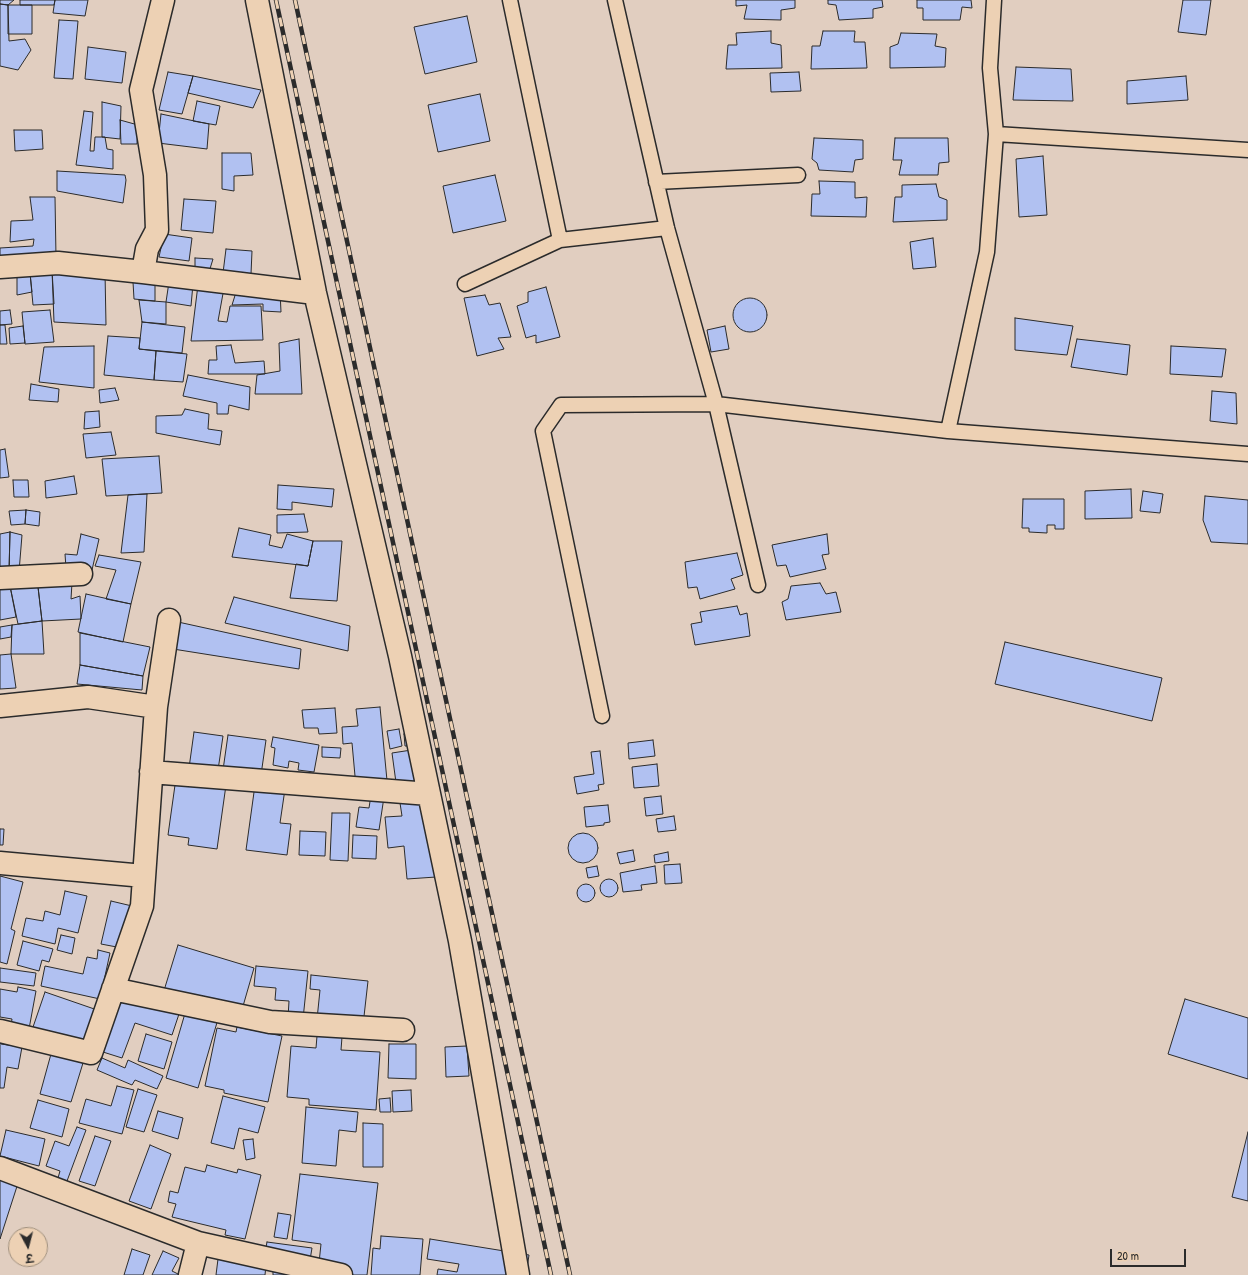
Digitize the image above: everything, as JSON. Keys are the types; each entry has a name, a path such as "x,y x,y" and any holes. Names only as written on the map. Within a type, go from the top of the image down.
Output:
{"street":[{"path":"143,272 147,249 157,230 155,175 141,90 163,0"},
{"path":"257,0 315,293 400,656 460,941 518,1275"},
{"path":"0,267 58,263 315,293"},
{"path":"0,578 81,574"},
{"path":"0,1031 91,1054 142,906 156,707 169,620"},
{"path":"0,706 88,697 156,707"},
{"path":"151,772 429,794"},
{"path":"0,863 144,876"},
{"path":"113,989 270,1022 403,1030"},
{"path":"0,1168 198,1243 341,1275"},
{"path":"190,1275 198,1243"}],"lane":[{"path":"510,0 560,240"},
{"path":"615,0 667,228 716,404 758,585"},
{"path":"948,431 987,252 996,134 990,68 994,0"},
{"path":"996,134 1248,150"},
{"path":"656,182 798,175"},
{"path":"465,284 560,240 667,228"},
{"path":"602,716 543,431 561,405 716,404 948,431 1248,454"}],"building":[{"path":"0,0 14,0 8,5 0,4"},
{"path":"20,0 55,0 54,5 20,5"},
{"path":"55,0 88,0 85,16 53,13"},
{"path":"736,0 795,0 795,8 781,10 781,20 744,19 747,5 736,6"},
{"path":"828,0 882,0 883,7 873,9 873,18 839,20 836,5 828,4"},
{"path":"917,0 971,0 972,8 962,7 960,20 923,20 923,8 917,8"},
{"path":"1183,0 1211,0 1206,35 1178,32"},
{"path":"0,4 8,5 9,41 25,39 31,50 18,70 0,66"},
{"path":"8,5 32,5 32,34 8,34"},
{"path":"467,16 477,62 425,74 414,27"},
{"path":"59,20 78,21 73,79 54,78"},
{"path":"771,31 771,43 781,45 782,68 726,69 728,45 737,45 736,33"},
{"path":"823,31 855,31 854,42 865,42 867,68 811,69 812,46 820,46"},
{"path":"901,33 937,34 935,46 946,48 945,67 890,68 890,47 898,44"},
{"path":"88,47 126,52 122,83 85,79"},
{"path":"1016,67 1071,69 1073,101 1013,100"},
{"path":"168,72 193,76 182,114 159,110"},
{"path":"799,72 801,91 771,92 770,73"},
{"path":"193,76 261,90 253,108 188,93"},
{"path":"1186,76 1188,100 1127,104 1127,81"},
{"path":"480,94 490,141 438,152 428,105"},
{"path":"197,101 220,106 216,125 193,121"},
{"path":"102,102 121,106 120,139 102,137"},
{"path":"84,111 93,112 90,151 94,151 95,137 105,137 107,149 113,150 113,169 76,165"},
{"path":"161,114 209,124 207,149 158,143"},
{"path":"120,120 138,125 137,144 121,144"},
{"path":"14,130 42,130 43,149 15,151"},
{"path":"814,138 863,140 863,159 855,160 853,172 819,170 817,163 812,159"},
{"path":"895,138 948,138 949,162 939,163 938,175 899,175 902,160 893,160"},
{"path":"222,153 251,153 253,175 234,176 234,191 222,189"},
{"path":"1043,156 1047,215 1019,217 1016,159"},
{"path":"57,171 125,175 126,180 123,203 57,191"},
{"path":"495,175 506,221 453,233 443,186"},
{"path":"819,181 855,182 855,198 867,197 866,217 811,216 812,194 820,194"},
{"path":"936,184 939,197 947,200 947,220 893,222 895,197 902,197 902,185"},
{"path":"30,197 55,197 56,257 0,257 0,248 33,246 34,239 10,242 11,221 33,220"},
{"path":"184,199 216,201 213,233 181,230"},
{"path":"164,234 192,238 189,261 159,257"},
{"path":"933,238 936,267 913,269 910,242"},
{"path":"226,249 252,251 251,274 223,273"},
{"path":"195,258 213,259 209,272 195,272"},
{"path":"52,270 54,304 33,305 30,273"},
{"path":"52,270 105,272 106,325 54,322"},
{"path":"17,273 30,273 32,292 17,295"},
{"path":"133,282 155,282 155,301 134,299"},
{"path":"169,282 193,284 191,306 166,302"},
{"path":"198,285 224,288 218,321 227,322 230,306 261,306 263,340 191,341"},
{"path":"238,286 280,291 281,312 263,311 263,304 232,305"},
{"path":"546,287 560,337 536,343 536,335 526,338 517,306 528,302 528,292"},
{"path":"485,295 489,305 500,303 511,337 498,338 504,349 477,356 464,298"},
{"path":"753,298 762,303 766,308 766,322 762,327 757,331 747,332 743,331 734,322 733,312 734,308 743,299"},
{"path":"139,300 166,302 166,324 142,322"},
{"path":"10,310 12,324 0,325 0,311"},
{"path":"50,310 54,342 25,344 22,312"},
{"path":"1015,318 1073,326 1067,355 1015,350"},
{"path":"142,322 185,327 182,353 139,349"},
{"path":"0,325 5,325 7,344 0,344"},
{"path":"23,326 25,343 10,344 9,328"},
{"path":"725,326 729,349 711,352 707,330"},
{"path":"108,336 140,338 139,349 156,351 154,380 104,375"},
{"path":"299,339 302,394 255,394 257,375 280,371 279,343"},
{"path":"1077,339 1130,345 1127,375 1071,367"},
{"path":"231,345 235,363 264,361 265,374 208,374 209,360 217,360 216,346"},
{"path":"94,346 94,388 39,382 44,347"},
{"path":"1171,346 1226,349 1222,377 1170,374"},
{"path":"156,351 187,354 183,382 154,380"},
{"path":"188,375 250,387 249,410 229,405 228,414 217,414 217,403 183,396"},
{"path":"31,384 59,389 58,402 29,400"},
{"path":"115,388 119,400 100,403 99,390"},
{"path":"1212,391 1236,393 1237,424 1210,421"},
{"path":"185,409 209,414 208,429 222,431 220,445 156,433 156,416 182,415"},
{"path":"99,411 100,427 84,429 85,412"},
{"path":"111,432 116,455 86,458 83,434"},
{"path":"5,449 9,477 0,478 0,450"},
{"path":"159,456 162,493 106,496 102,459"},
{"path":"74,476 77,494 46,498 45,481"},
{"path":"13,480 28,480 29,497 14,497"},
{"path":"278,485 334,489 332,507 292,502 292,510 277,509"},
{"path":"1131,489 1132,518 1085,519 1085,491"},
{"path":"1143,491 1163,494 1160,513 1140,511"},
{"path":"147,494 144,552 121,553 128,495"},
{"path":"1205,496 1248,500 1248,544 1211,542 1203,520"},
{"path":"1023,499 1064,499 1064,529 1055,529 1055,525 1047,525 1047,533 1029,532 1029,528 1022,528"},
{"path":"26,510 25,524 11,525 9,511"},
{"path":"26,510 40,512 39,526 25,524"},
{"path":"304,514 308,532 277,533 277,515"},
{"path":"239,528 271,535 269,545 282,548 287,534 313,541 308,566 232,557"},
{"path":"10,532 9,573 0,574 0,534"},
{"path":"10,532 22,535 19,572 9,573"},
{"path":"81,534 99,539 92,570 66,568 65,554 77,555"},
{"path":"827,534 829,554 822,555 826,569 790,577 786,565 777,566 772,545"},
{"path":"313,541 342,541 337,601 290,598 296,564 308,566"},
{"path":"737,553 743,575 731,579 735,589 700,599 697,587 688,588 685,562"},
{"path":"99,555 141,562 131,604 106,599 116,570 95,566"},
{"path":"72,583 71,599 80,596 81,619 42,621 38,587"},
{"path":"820,583 826,594 836,592 841,612 786,620 782,602 788,599 791,586"},
{"path":"10,586 16,617 0,620 0,587"},
{"path":"10,586 38,587 42,621 18,624"},
{"path":"86,594 131,604 123,642 78,632"},
{"path":"234,597 350,626 348,651 225,623"},
{"path":"737,606 740,615 747,613 750,636 695,645 691,624 702,622 700,612"},
{"path":"42,621 44,654 11,654 12,625"},
{"path":"178,622 301,649 299,669 173,649"},
{"path":"12,625 11,637 0,639 0,627"},
{"path":"80,633 150,647 143,676 80,665"},
{"path":"1005,642 1162,678 1152,721 995,684"},
{"path":"11,654 16,688 0,689 0,655"},
{"path":"80,665 143,676 142,690 77,684"},
{"path":"380,707 388,791 356,787 352,743 343,744 342,727 358,726 356,709"},
{"path":"335,708 337,733 319,734 318,728 304,728 302,710"},
{"path":"399,729 402,746 390,749 387,731"},
{"path":"194,732 223,736 217,777 189,768"},
{"path":"404,734 408,734 418,746 405,746"},
{"path":"228,735 266,740 261,775 223,770"},
{"path":"273,737 319,745 314,772 298,770 299,763 289,761 288,768 273,765 275,748 271,747"},
{"path":"653,740 655,756 629,759 628,743"},
{"path":"322,747 341,748 340,758 322,757"},
{"path":"418,749 425,794 397,790 392,753"},
{"path":"600,751 604,784 598,785 599,790 577,794 574,777 594,774 591,752"},
{"path":"657,764 659,786 634,788 632,767"},
{"path":"176,778 226,785 217,849 188,845 189,838 168,835"},
{"path":"255,785 285,789 280,823 291,824 287,855 246,850"},
{"path":"371,795 384,797 379,830 356,827 359,807 369,808"},
{"path":"661,796 663,814 646,816 644,798"},
{"path":"429,800 436,877 407,879 404,846 388,848 385,817 402,816 400,803"},
{"path":"608,805 610,822 604,823 604,825 586,827 584,807"},
{"path":"332,813 350,813 348,861 330,860"},
{"path":"674,816 676,830 658,832 656,819"},
{"path":"0,829 4,829 3,845 0,845"},
{"path":"300,831 326,832 325,856 299,855"},
{"path":"583,833 594,837 598,848 594,859 583,863 572,859 568,848 572,837"},
{"path":"353,835 377,836 376,859 352,858"},
{"path":"633,850 635,861 620,864 617,853"},
{"path":"668,852 669,861 655,863 654,855"},
{"path":"680,864 682,883 665,884 664,865"},
{"path":"597,866 599,876 588,878 586,868"},
{"path":"655,866 657,883 641,885 642,890 623,892 620,873"},
{"path":"0,876 23,882 11,929 15,931 7,964 0,962"},
{"path":"605,879 613,879 618,884 616,895 613,897 605,897 600,892 600,884"},
{"path":"586,884 592,887 595,893 592,899 586,902 580,899 577,893 580,887"},
{"path":"65,891 87,896 78,933 58,928 55,944 22,936 26,918 43,921 45,911 60,915"},
{"path":"111,901 132,906 122,948 101,944"},
{"path":"61,935 75,938 72,954 57,950"},
{"path":"23,941 53,949 49,962 42,960 39,971 17,965"},
{"path":"178,945 254,968 239,1020 162,997"},
{"path":"98,950 110,953 100,999 41,986 45,966 83,974 87,957 97,959"},
{"path":"256,966 308,971 303,1019 288,1018 289,1001 275,1000 276,988 254,986"},
{"path":"0,968 36,973 34,986 0,982"},
{"path":"311,975 368,981 362,1034 316,1029 320,990 310,989"},
{"path":"18,987 36,991 29,1029 11,1025 12,1019 0,1017 0,989 17,992"},
{"path":"124,988 181,1008 172,1035 135,1023 122,1058 103,1052"},
{"path":"45,992 103,1012 90,1049 32,1030"},
{"path":"1185,999 1248,1018 1248,1079 1168,1054"},
{"path":"186,1010 218,1019 198,1088 166,1078"},
{"path":"237,1027 282,1036 268,1102 224,1093 224,1090 205,1086 217,1028 236,1032"},
{"path":"0,1034 2,1035 1,1044 22,1047 18,1069 7,1067 4,1088 0,1088"},
{"path":"146,1034 172,1042 164,1069 138,1061"},
{"path":"317,1036 342,1037 341,1050 380,1052 376,1110 309,1105 309,1099 287,1097 291,1046 316,1048"},
{"path":"389,1044 416,1044 416,1079 388,1078"},
{"path":"467,1046 469,1076 446,1077 445,1047"},
{"path":"51,1054 83,1063 71,1102 40,1094"},
{"path":"102,1058 125,1068 128,1060 163,1076 157,1089 135,1080 132,1085 97,1070"},
{"path":"117,1086 134,1090 122,1134 79,1123 86,1099 111,1106"},
{"path":"138,1089 157,1095 144,1132 126,1127"},
{"path":"411,1090 412,1111 393,1112 392,1091"},
{"path":"223,1096 265,1107 258,1133 239,1128 234,1149 211,1143"},
{"path":"390,1098 391,1112 380,1112 379,1099"},
{"path":"38,1100 69,1109 62,1137 30,1128"},
{"path":"306,1107 358,1112 356,1132 339,1130 336,1166 302,1163"},
{"path":"158,1111 183,1118 178,1139 152,1131"},
{"path":"363,1123 383,1124 383,1167 363,1167"},
{"path":"77,1127 86,1130 67,1181 58,1178 60,1171 46,1166 55,1141 69,1146"},
{"path":"6,1130 45,1139 39,1166 0,1156"},
{"path":"1248,1132 1248,1201 1232,1197"},
{"path":"95,1136 111,1141 95,1186 79,1181"},
{"path":"253,1139 255,1158 246,1160 243,1140"},
{"path":"150,1145 171,1154 151,1209 129,1201"},
{"path":"207,1165 237,1173 238,1169 261,1175 245,1239 225,1235 226,1230 172,1217 176,1204 168,1202 170,1191 178,1193 185,1167 205,1172"},
{"path":"0,1171 20,1177 0,1239"},
{"path":"300,1174 378,1183 367,1275 346,1275 319,1263 321,1244 292,1240"},
{"path":"278,1213 291,1215 287,1239 274,1237"},
{"path":"381,1236 423,1239 420,1275 371,1275 373,1248 380,1249"},
{"path":"430,1239 529,1255 526,1275 437,1275 438,1269 457,1272 459,1264 427,1259"},
{"path":"267,1242 312,1248 310,1260 265,1253"},
{"path":"132,1249 150,1255 143,1275 124,1275"},
{"path":"163,1251 179,1258 172,1271 180,1275 152,1275"},
{"path":"218,1259 266,1265 265,1275 216,1275"},
{"path":"273,1270 315,1275 273,1275"}],"railway":[{"path":"276,0 551,1275"},
{"path":"295,0 570,1275"}]}
